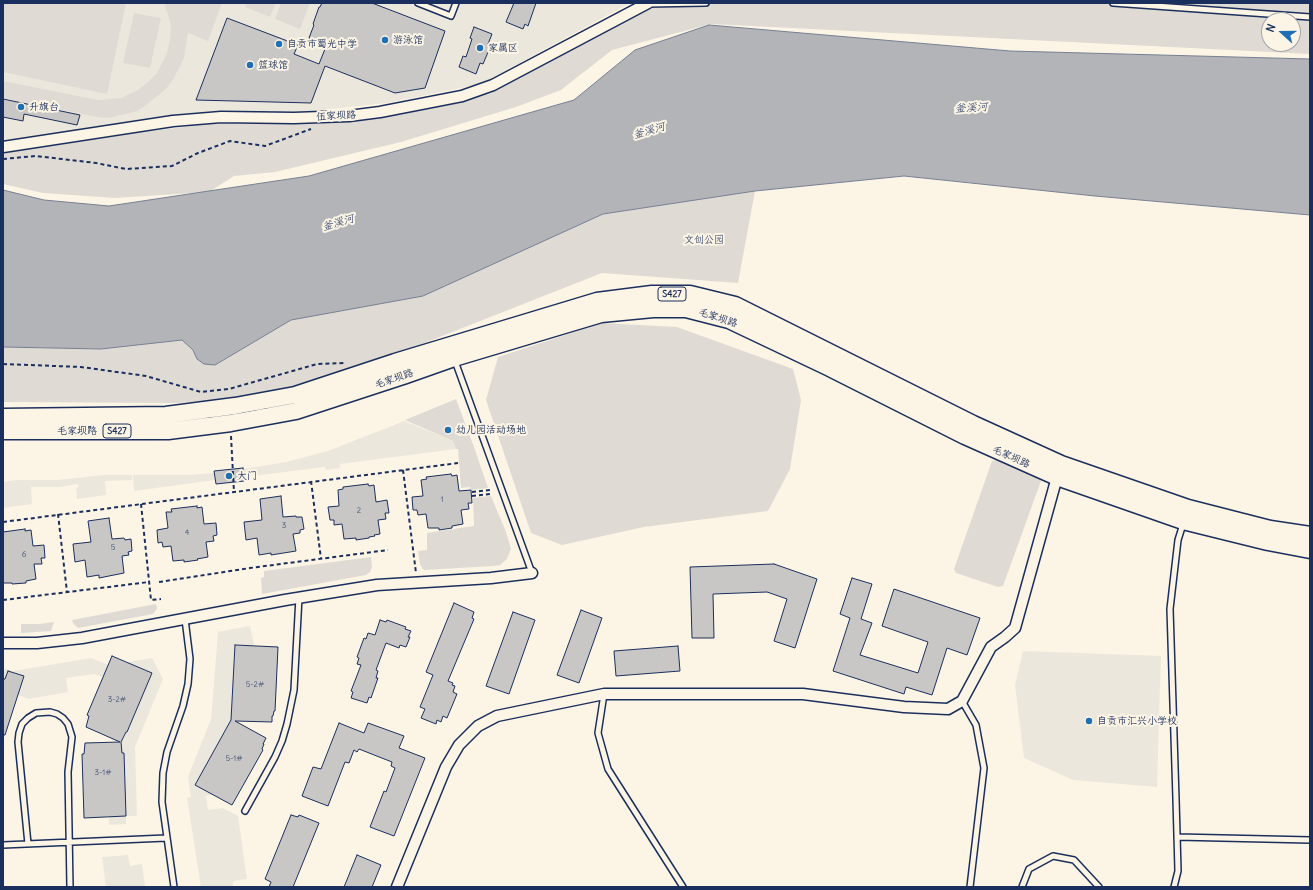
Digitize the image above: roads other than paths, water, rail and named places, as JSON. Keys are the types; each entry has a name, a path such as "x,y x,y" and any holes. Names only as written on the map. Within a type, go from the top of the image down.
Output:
{"main road":[{"name":"毛家坝路","path":"3,417 166,416 235,406 295,395 395,362 597,301 652,294 690,294 735,305 972,424 1061,464 1188,508 1270,529 1310,535"},
{"name":"毛家坝路","path":"3,431 168,431 231,423 296,411 454,358 601,314 653,309 686,308 729,320 830,368 965,436 1057,477 1183,521 1268,542 1310,550"}],"street":[{"name":"伍家坝路","path":"3,147 173,121 221,116 294,118 349,116 380,112 462,96 507,78 646,4"},
{"path":"397,887 446,767 459,745 478,726 497,716 604,694 802,694 904,707 948,709 962,701 991,647 1006,637 1015,628 1057,477"},
{"path":"3,643 37,643 76,639 300,597 377,585 491,578 532,573"}],"lane":[{"path":"418,3 451,16 456,3"},
{"path":"646,4 706,3"},
{"path":"1113,3 1310,17"},
{"path":"454,358 532,573"},
{"path":"1174,887 1178,871 1170,610 1178,540 1183,521"},
{"path":"245,810 275,757 289,718 294,690 300,597"},
{"path":"174,887 162,802 163,773 167,752 183,706 188,684 190,659 185,619"},
{"path":"604,694 598,733 608,769 683,887"},
{"path":"962,701 976,725 984,768 970,887"},
{"path":"28,844 18,742 19,733 22,724 28,718 36,713 50,712 63,718 71,730 72,737 68,772 68,842 70,887"},
{"path":"1177,837 1310,840"},
{"path":"3,845 166,838"},
{"path":"1022,887 1029,869 1053,856 1074,860 1099,887"}],"water":[{"name":"釜溪河","path":"709,25 1010,51 1310,59 1310,215 1095,196 904,176 755,191 603,214 423,296 291,320 215,365 204,364 197,359 193,350 182,340 101,349 3,347 3,190 44,200 109,206 309,176 574,100 635,50"}],"place":[{"name":"游泳馆","path":"385,40"},
{"name":"自贡市蜀光中学","path":"279,44"},
{"name":"家属区","path":"480,48"},
{"name":"篮球馆","path":"250,65"},
{"name":"升旗台","path":"21,107"},
{"name":"幼儿园活动场地","path":"448,430"},
{"name":"大门","path":"229,476"},
{"name":"自贡市汇兴小学校","path":"1089,721"}],"park label":[{"name":"文创公园","path":"704,240"}]}
